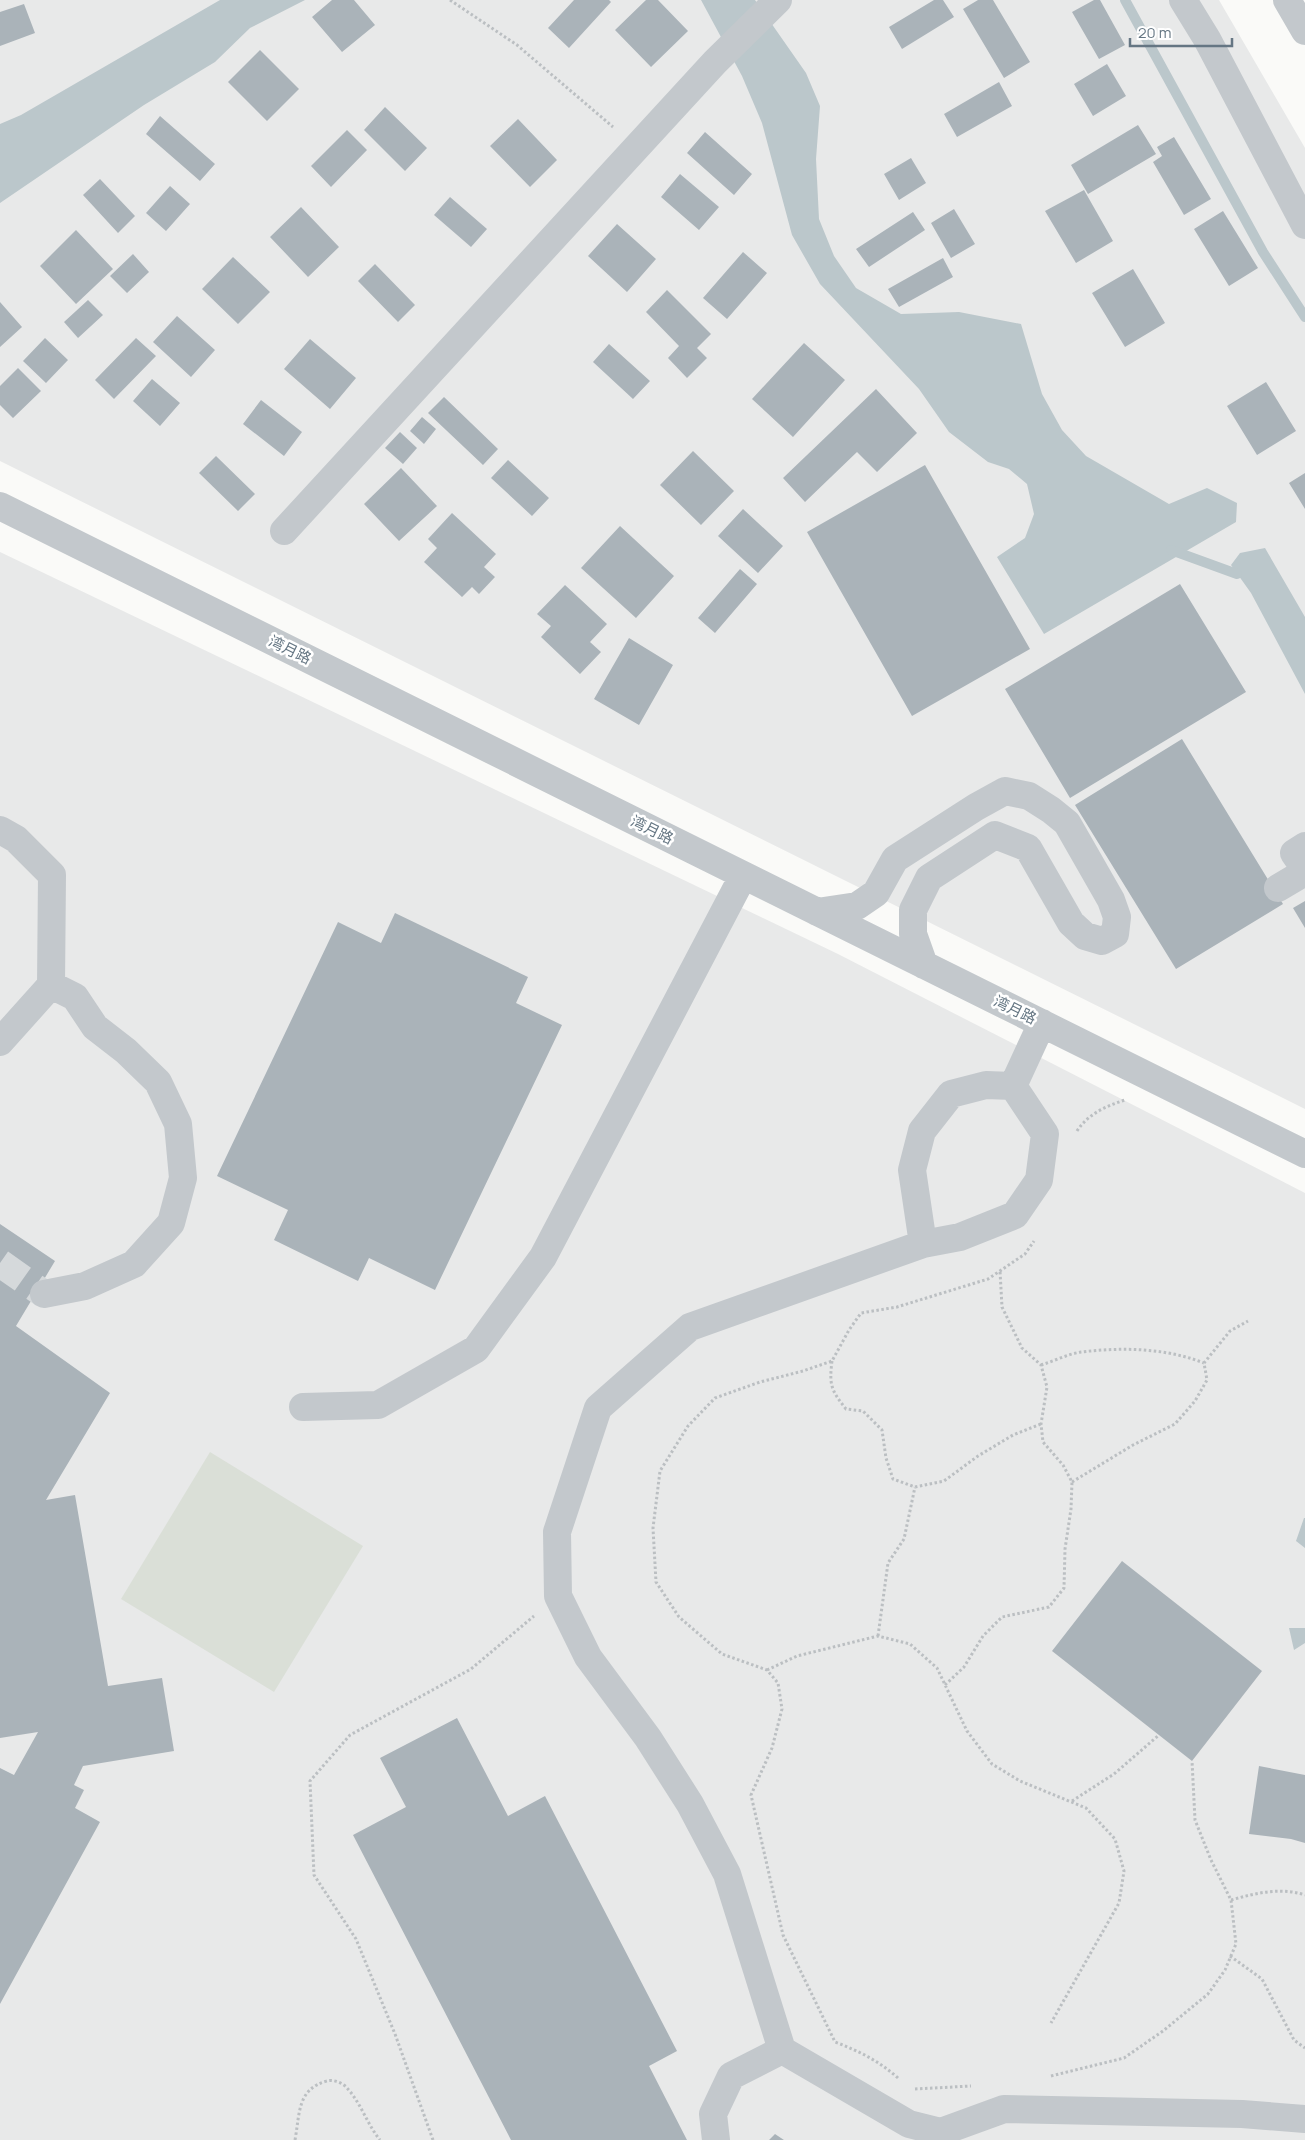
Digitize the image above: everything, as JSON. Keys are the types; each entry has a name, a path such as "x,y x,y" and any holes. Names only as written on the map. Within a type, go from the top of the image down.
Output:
{"street":[{"path":"284,531 715,62 778,0"},
{"path":"1183,0 1207,39 1305,226"},
{"path":"1287,0 1305,31"},
{"name":"湾月路","path":"0,506 1305,1154"},
{"path":"817,912 857,906 876,893 895,859 976,807 1005,791 1029,796 1067,823 1111,900 1117,917 1115,934 1102,941 1085,936 1071,923 1028,848 995,835 929,878 913,910 914,934 924,965"},
{"path":"0,830 16,840 52,875 51,985 0,1042"},
{"path":"1278,888 1305,871 1294,853 1305,846"},
{"path":"303,1407 378,1405 476,1349 543,1257 743,876"},
{"path":"44,1294 85,1286 134,1264 171,1223 183,1178 178,1124 158,1082 126,1051 95,1027 75,997 51,985"},
{"path":"1013,1086 1042,1023"},
{"path":"923,1244 912,1170 922,1131 951,1094 986,1086 1013,1086"},
{"path":"1013,1086 1045,1134 1039,1180 1015,1215 960,1237 923,1244 690,1327 598,1408 557,1532 558,1596 588,1657 648,1738 690,1804 728,1874 782,2050 909,2124 940,2136 1004,2109 1242,2114 1305,2119"},
{"path":"716,2140 713,2114 731,2076 782,2050"}],"path":[{"path":"450,0 517,45 636,147"},
{"path":"1075,1134 1084,1120 1110,1105 1169,1086"},
{"path":"1036,1240 1025,1254 988,1279 897,1307 861,1314 849,1330 832,1361 830,1376 833,1392 846,1409 863,1411 882,1430 886,1458 893,1479 915,1487 944,1481 978,1456 1013,1435 1041,1424"},
{"path":"946,1684 964,1667 983,1636 1002,1617 1049,1607 1064,1588 1065,1549 1071,1509 1072,1482 1063,1465 1043,1442 1041,1424 1047,1388 1041,1365 1022,1348 1002,1307 1000,1271"},
{"path":"1072,1482 1133,1445 1175,1424 1195,1401 1207,1380 1204,1363 1230,1331 1248,1321"},
{"path":"1041,1365 1080,1352 1124,1350 1158,1351 1204,1363"},
{"path":"832,1361 760,1382 715,1398 688,1426 660,1471 653,1528 656,1582 679,1617 722,1654 767,1670 778,1683 782,1710 772,1748 752,1795 783,1935 835,2042 865,2054 885,2067 904,2084"},
{"path":"878,1636 888,1563 904,1539 915,1487"},
{"path":"433,2140 395,2034 356,1939 314,1875 310,1781 350,1735 471,1669 558,1596"},
{"path":"767,1670 797,1656 878,1636 910,1644 937,1668 966,1731 992,1764 1020,1781 1086,1808 1115,1838 1124,1871 1119,1902 1051,2023"},
{"path":"1071,1802 1114,1774 1160,1735"},
{"path":"1048,2077 1124,2058 1163,2031 1208,1994 1225,1970 1236,1944 1230,1900 1195,1820 1192,1760"},
{"path":"1230,1900 1262,1891 1293,1892 1305,1896"},
{"path":"1230,1956 1262,1979 1294,2040 1305,2048"},
{"path":"295,2140 303,2098 313,2085 331,2079 346,2086 370,2128 380,2140"},
{"path":"910,2090 978,2085"}],"shaded area":[{"path":"0,0 1219,0 1305,148 1305,1109 0,461"},
{"path":"220,0 305,0 250,28 215,62 144,105 0,203 0,124 21,115"},
{"path":"701,0 755,0 806,73 820,106 816,159 819,219 834,256 856,288 901,314 959,312 1021,324 1042,394 1062,430 1086,456 1169,504 1207,488 1237,503 1236,522 1044,634 997,557 1025,538 1034,514 1027,484 1009,469 988,462 949,432 919,389 820,284 792,235 762,123 742,76"},
{"path":"1265,548 1305,617 1305,694 1251,593 1231,565 1240,553"},
{"path":"0,552 838,954 1305,1193 1305,2140 0,2140"},
{"path":"210,1452 363,1546 274,1692 121,1599"},
{"path":"1305,1518 1305,1548 1296,1541"},
{"path":"1289,1628 1305,1628 1305,1643 1294,1650"}],"building":[{"path":"332,0 354,0 375,25 342,52 312,17"},
{"path":"574,0 609,0 611,2 569,48 548,28"},
{"path":"646,0 658,0 688,31 651,67 615,30"},
{"path":"934,0 943,0 954,17 902,49 889,27"},
{"path":"978,0 993,0 1030,62 1004,78 963,9"},
{"path":"1094,0 1100,0 1125,45 1099,59 1072,12"},
{"path":"24,4 35,33 0,46 0,12"},
{"path":"260,50 299,89 267,121 228,82"},
{"path":"1107,64 1126,96 1093,116 1074,84"},
{"path":"999,82 1012,106 957,137 944,114"},
{"path":"385,107 427,148 405,171 364,130"},
{"path":"160,116 215,164 200,181 146,134"},
{"path":"518,119 557,160 530,187 490,146"},
{"path":"1138,125 1156,154 1088,194 1071,165"},
{"path":"347,130 367,150 331,187 311,166"},
{"path":"705,132 752,174 734,195 687,153"},
{"path":"1174,137 1211,199 1184,215 1153,162 1162,156 1157,147"},
{"path":"911,158 926,183 899,200 884,174"},
{"path":"680,174 719,207 699,230 661,197"},
{"path":"100,179 135,216 118,233 83,195"},
{"path":"170,186 190,204 166,231 146,213"},
{"path":"1084,190 1113,241 1076,263 1045,211"},
{"path":"450,197 487,229 471,247 434,215"},
{"path":"301,207 339,247 308,277 270,237"},
{"path":"954,209 975,244 951,258 931,223"},
{"path":"1223,211 1258,268 1229,286 1194,229"},
{"path":"913,212 925,230 869,267 856,249"},
{"path":"617,224 656,259 627,292 588,256"},
{"path":"76,230 113,269 76,304 40,266"},
{"path":"743,252 767,273 727,319 703,298"},
{"path":"133,254 149,272 127,293 110,276"},
{"path":"233,257 270,292 238,324 202,289"},
{"path":"943,258 953,277 899,307 888,289"},
{"path":"375,264 415,305 398,322 358,281"},
{"path":"1133,269 1165,323 1125,347 1092,293"},
{"path":"667,290 711,334 697,348 707,358 687,378 668,358 679,346 646,312"},
{"path":"88,300 103,315 78,338 64,322"},
{"path":"0,302 22,327 0,347"},
{"path":"177,316 215,350 191,377 153,342"},
{"path":"45,338 68,360 46,383 23,361"},
{"path":"136,338 156,356 114,399 95,380"},
{"path":"310,339 356,378 330,409 284,369"},
{"path":"804,343 845,380 793,437 752,399"},
{"path":"609,344 650,381 633,399 593,362"},
{"path":"18,368 41,391 13,418 0,405 0,386"},
{"path":"152,379 180,403 160,426 133,401"},
{"path":"1266,382 1296,431 1257,455 1227,406"},
{"path":"876,389 917,433 877,472 857,452 805,502 783,478"},
{"path":"444,397 498,449 483,465 428,413"},
{"path":"261,400 302,432 284,456 243,424"},
{"path":"422,417 436,429 424,444 410,431"},
{"path":"400,432 417,448 403,464 385,448"},
{"path":"693,451 734,491 701,525 660,485"},
{"path":"216,456 255,494 238,511 199,473"},
{"path":"508,460 549,498 532,516 491,478"},
{"path":"925,465 1030,649 912,716 807,532"},
{"path":"401,468 437,506 399,541 364,504"},
{"path":"1305,473 1305,509 1289,483"},
{"path":"743,509 783,546 758,573 718,536"},
{"path":"452,513 496,554 484,567 495,577 479,594 472,587 462,597 424,562 437,548 428,539"},
{"path":"620,526 674,576 636,618 581,568"},
{"path":"740,569 757,584 715,633 698,618"},
{"path":"1180,584 1246,692 1070,798 1005,689"},
{"path":"565,585 607,624 590,642 601,652 580,674 541,637 551,626 537,614"},
{"path":"629,638 673,665 639,725 594,699"},
{"path":"1182,739 1283,904 1176,969 1075,805"},
{"path":"1305,901 1305,928 1293,908"},
{"path":"395,913 528,977 516,1003 562,1025 435,1290 369,1258 358,1281 274,1240 288,1210 217,1176 338,922 381,943"},
{"path":"0,1224 55,1261 16,1326 110,1393 46,1500 75,1495 108,1686 162,1678 174,1751 83,1766 74,1785 84,1790 75,1808 100,1822 0,2004 0,1768 14,1775 38,1732 0,1738"},
{"path":"1122,1561 1262,1671 1192,1761 1052,1651"},
{"path":"457,1718 508,1816 545,1796 677,2051 649,2066 687,2140 511,2140 353,1835 406,1807 380,1758"},
{"path":"1259,1766 1305,1775 1305,1843 1291,1839 1249,1834"},
{"path":"775,2134 784,2140 769,2140"}],"waterway":[{"path":"1125,0 1263,252 1305,317"},
{"path":"1171,550 1237,574"}],"tunnel":[{"path":"0,1263 44,1294"}]}
